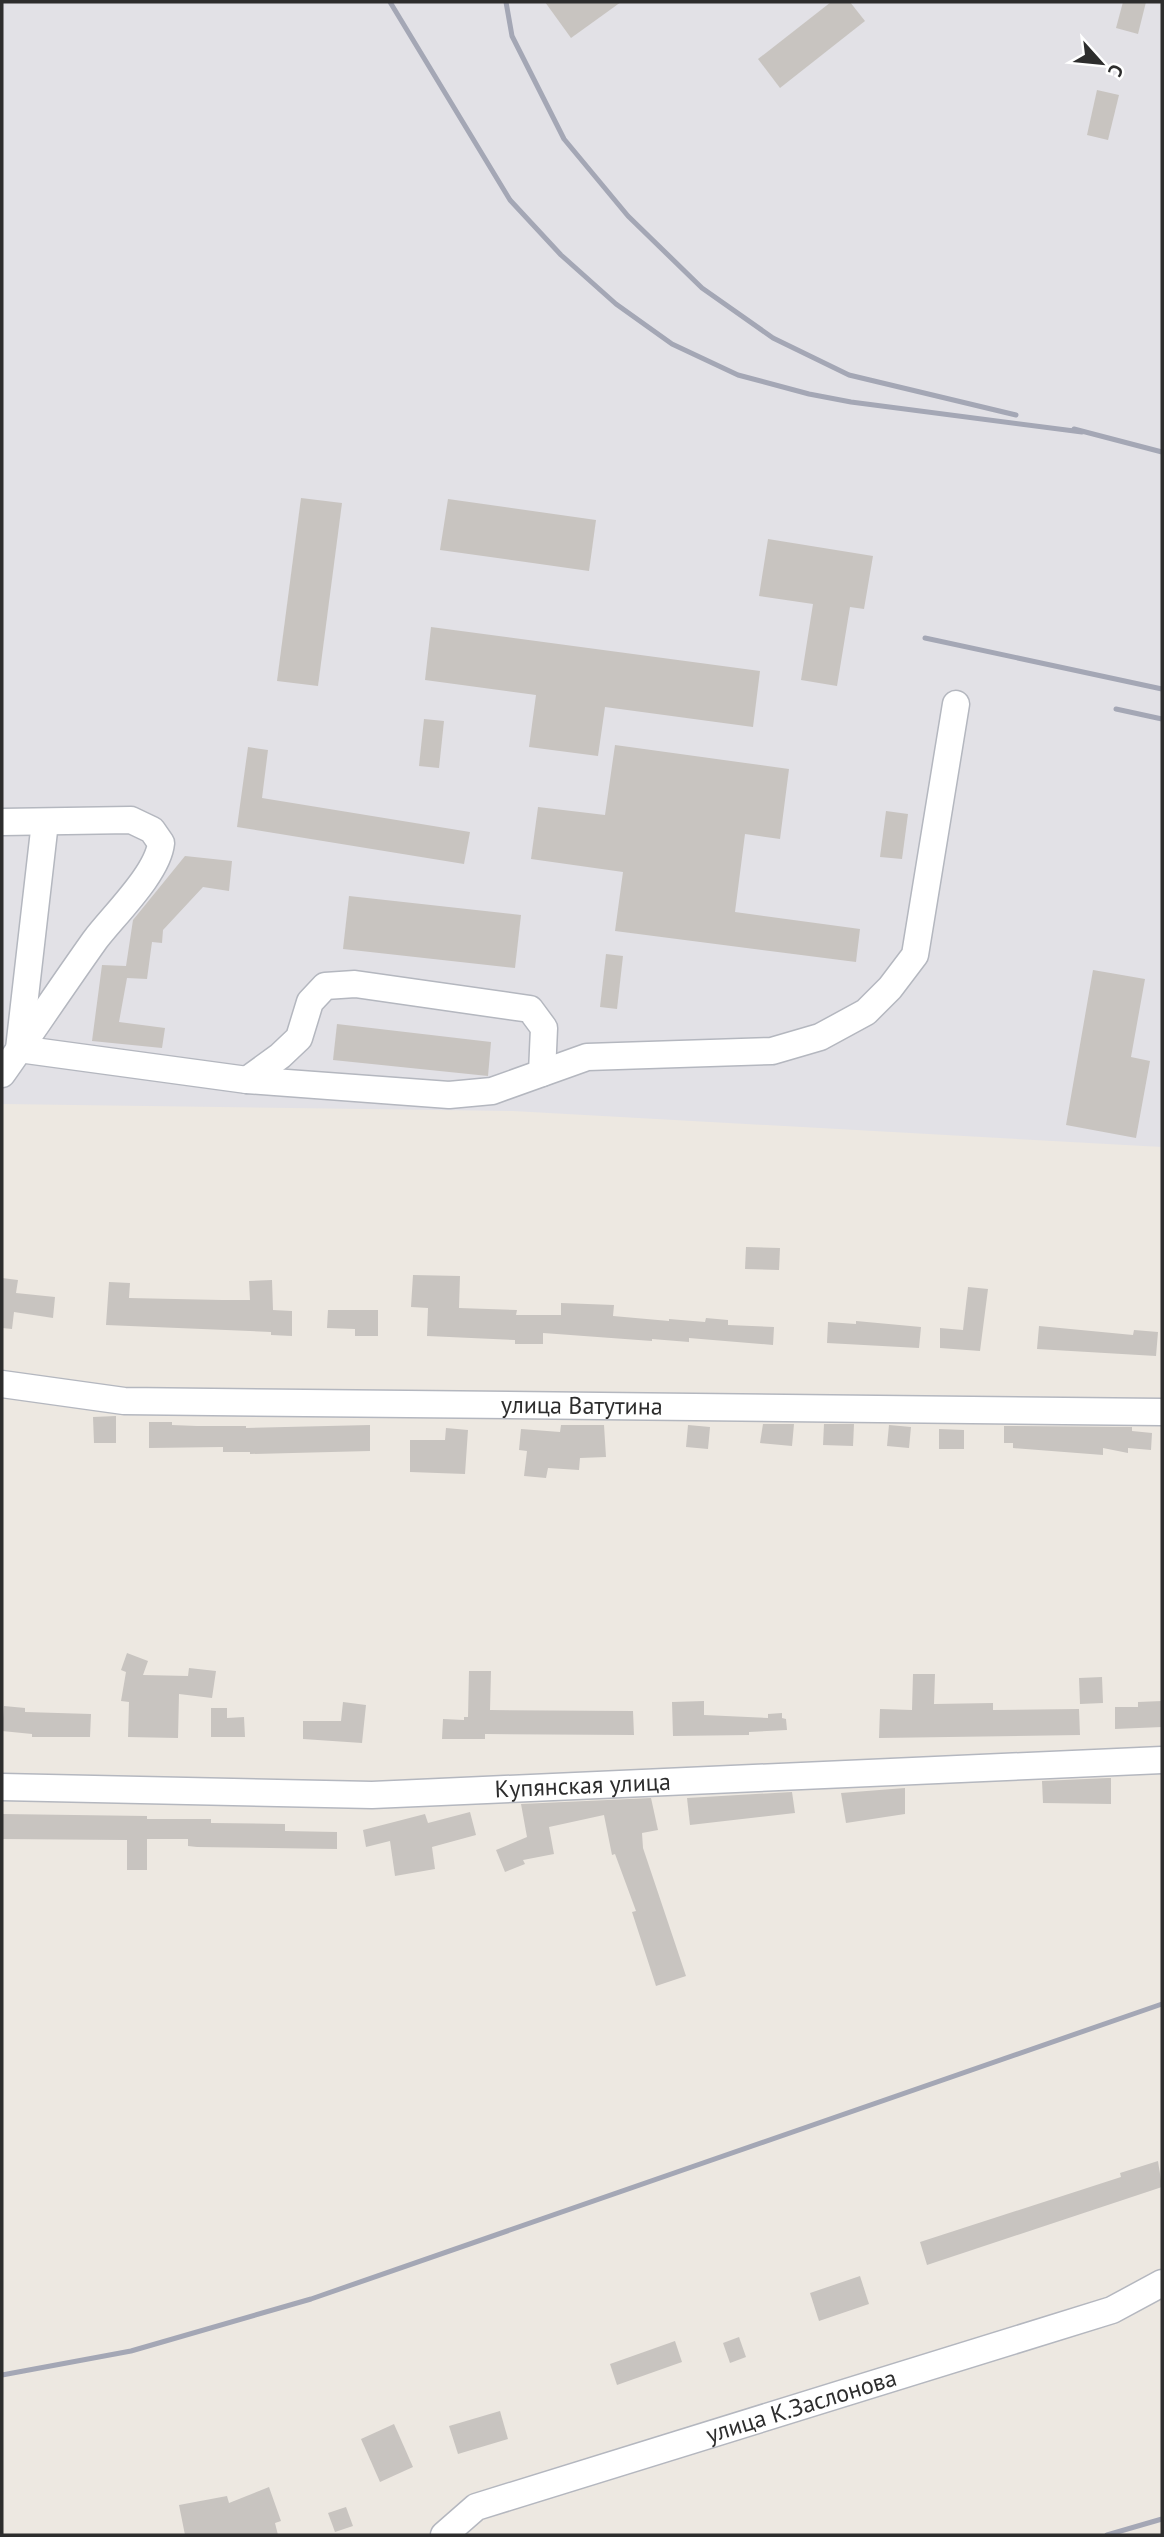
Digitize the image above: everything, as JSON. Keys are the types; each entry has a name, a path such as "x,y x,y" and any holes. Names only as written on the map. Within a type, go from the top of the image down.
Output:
{"street":[{"path":"19,1049 247,1080 449,1095 492,1091 587,1057 772,1051 820,1037 866,1012 890,988 915,955 956,704"},
{"path":"2,822 131,820 152,831 161,843 160,854 2,1074"},
{"path":"19,1049 45,822"},
{"path":"247,1080 281,1056 299,1038 310,1002 325,986 355,984 530,1009 544,1028 542,1073"},
{"name":"улица Ватутина","path":"2,1384 124,1401 1162,1412"},
{"name":"Купянская улица","path":"2,1787 372,1794 1162,1760"},
{"name":"улица К.Заслонова","path":"444,2535 476,2507 1112,2309 1162,2283"}],"shaded area":[{"path":"2,2 1162,2 1162,1147 513,1111 2,1104"}],"building":[{"path":"545,2 621,2 571,38"},
{"path":"831,2 850,2 865,21 780,88 758,59"},
{"path":"1123,2 1146,2 1138,34 1116,28"},
{"path":"1097,90 1119,95 1108,140 1087,135"},
{"path":"301,498 342,503 318,686 277,681"},
{"path":"448,499 596,520 589,571 440,550"},
{"path":"768,539 873,556 864,609 850,607 837,686 801,680 813,604 759,596"},
{"path":"431,627 760,671 753,727 605,707 598,756 529,747 536,695 425,680"},
{"path":"424,719 444,721 439,768 419,766"},
{"path":"615,745 789,769 780,839 745,834 735,912 860,929 856,962 615,931 623,872 531,859 538,807 605,815"},
{"path":"248,747 268,750 262,798 470,832 464,864 237,827"},
{"path":"886,811 908,814 902,859 880,857"},
{"path":"185,856 232,861 229,891 203,887 163,930 162,943 152,942 147,979 127,978 119,1022 165,1028 162,1048 92,1041 102,965 126,966 133,920"},
{"path":"349,896 521,915 515,968 343,949"},
{"path":"606,954 623,956 617,1009 600,1007"},
{"path":"1093,970 1145,979 1131,1057 1150,1061 1136,1138 1066,1125"},
{"path":"337,1024 491,1042 488,1076 333,1060"},
{"path":"746,1247 780,1248 779,1270 745,1269"},
{"path":"413,1275 460,1276 459,1308 517,1310 516,1315 561,1315 561,1303 614,1305 613,1316 705,1322 706,1318 728,1320 728,1325 774,1327 773,1345 689,1338 689,1342 652,1341 543,1333 543,1344 427,1336 428,1308 411,1307"},
{"path":"2,1278 18,1280 16,1293 55,1297 53,1318 14,1312 12,1329 2,1328"},
{"path":"272,1280 273,1310 292,1311 292,1336 271,1335 271,1332 106,1325 109,1282 130,1283 129,1298 250,1300 249,1281"},
{"path":"968,1287 988,1289 980,1351 940,1348 940,1328 963,1330"},
{"path":"328,1310 378,1310 378,1336 355,1336 355,1329 327,1328"},
{"path":"856,1321 921,1327 919,1348 827,1343 828,1322 856,1324"},
{"path":"1039,1326 1133,1335 1134,1330 1158,1332 1156,1356 1037,1349"},
{"path":"116,1416 116,1443 94,1443 93,1417"},
{"path":"149,1422 246,1428 370,1425 370,1451 250,1454 223,1452 223,1447 149,1448"},
{"path":"763,1424 794,1424 792,1446 760,1443"},
{"path":"824,1424 854,1424 853,1446 823,1445"},
{"path":"561,1425 604,1425 606,1457 580,1458 579,1470 548,1468 546,1478 524,1476 527,1451 519,1450 521,1429 560,1432"},
{"path":"688,1425 710,1427 708,1449 686,1447"},
{"path":"889,1425 911,1427 909,1448 887,1446"},
{"path":"1004,1426 1132,1427 1132,1431 1152,1433 1151,1450 1128,1448 1128,1453 1103,1448 1103,1455 1013,1448 1013,1443 1004,1443"},
{"path":"446,1428 468,1430 465,1474 410,1472 410,1440 445,1440"},
{"path":"939,1429 964,1430 964,1449 939,1449"},
{"path":"127,1653 148,1661 143,1675 188,1676 189,1668 216,1671 212,1698 179,1694 178,1738 128,1737 129,1702 121,1701 126,1672 121,1670"},
{"path":"469,1671 491,1671 490,1710 633,1711 634,1735 485,1734 485,1739 442,1739 443,1719 464,1720 464,1717 468,1717"},
{"path":"913,1674 935,1674 934,1704 993,1703 993,1710 1079,1709 1080,1735 879,1738 880,1709 912,1710"},
{"path":"1102,1677 1103,1703 1080,1704 1079,1678"},
{"path":"704,1701 704,1715 768,1718 768,1714 782,1713 782,1718 786,1719 787,1730 749,1732 749,1735 673,1736 672,1702"},
{"path":"1162,1701 1162,1727 1115,1729 1115,1707 1138,1707 1138,1702"},
{"path":"343,1702 366,1705 362,1743 303,1739 303,1721 341,1721"},
{"path":"4,1706 25,1708 25,1712 91,1714 90,1737 32,1737 32,1734 2,1731"},
{"path":"211,1708 227,1708 227,1718 244,1717 245,1737 211,1737"},
{"path":"1111,1778 1111,1804 1043,1803 1042,1781"},
{"path":"905,1788 905,1814 846,1823 841,1793"},
{"path":"792,1792 795,1813 690,1825 687,1798"},
{"path":"651,1798 658,1830 642,1833 643,1848 686,1976 656,1986 632,1912 636,1911 615,1854 612,1855 604,1815 549,1827 554,1854 523,1860 525,1864 505,1872 496,1850 527,1837 521,1804"},
{"path":"470,1812 476,1835 432,1847 435,1869 395,1876 390,1841 366,1847 363,1830 425,1814 428,1823"},
{"path":"2,1814 147,1816 147,1819 211,1819 211,1823 285,1824 285,1831 337,1832 337,1849 197,1847 188,1846 188,1839 147,1839 147,1870 127,1870 127,1840 2,1839"},
{"path":"1158,2161 1162,2187 927,2265 920,2242 1121,2177 1120,2173"},
{"path":"860,2276 869,2304 819,2321 810,2293"},
{"path":"739,2337 746,2357 730,2363 723,2343"},
{"path":"675,2341 682,2362 617,2385 610,2364"},
{"path":"500,2411 508,2439 458,2454 449,2426"},
{"path":"394,2424 413,2467 380,2482 361,2439"},
{"path":"269,2487 281,2521 275,2523 278,2535 185,2535 179,2505 227,2496 229,2503"},
{"path":"346,2507 353,2526 335,2532 328,2513"}],"railway":[{"path":"390,2 510,200 561,255 616,304 672,344 738,375 809,394 851,402 1082,432"},
{"path":"506,2 512,36 564,139 628,216 702,288 773,338 849,375 1016,415"},
{"path":"1074,429 1162,452"},
{"path":"925,638 1162,689"},
{"path":"1116,709 1162,719"},
{"path":"2,2375 131,2351 311,2299 1162,2004"},
{"path":"1107,2535 1162,2519"}]}
